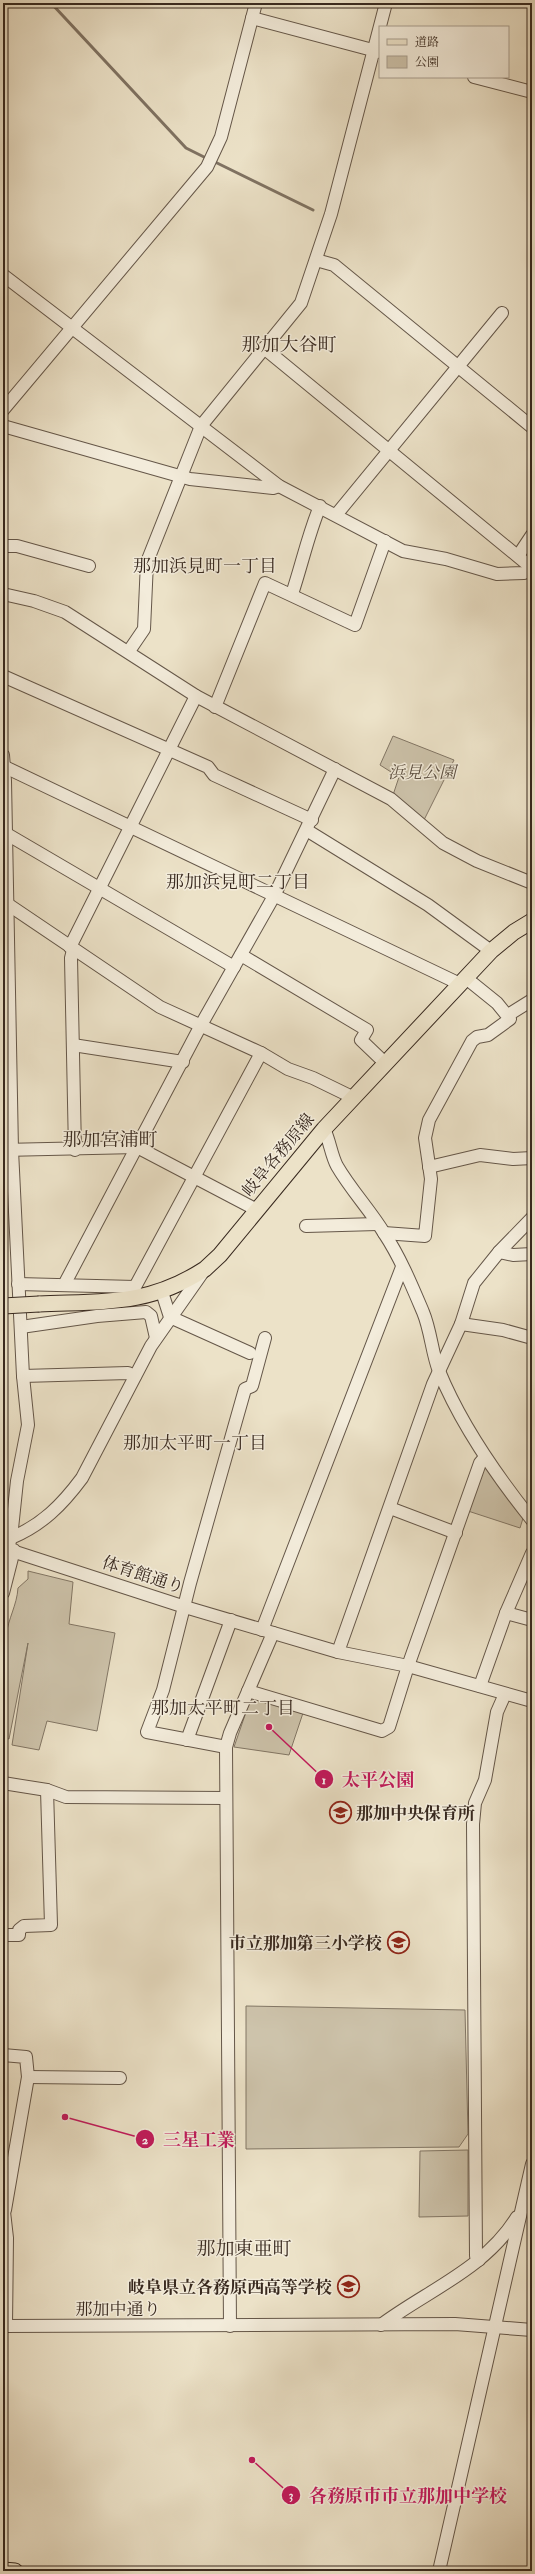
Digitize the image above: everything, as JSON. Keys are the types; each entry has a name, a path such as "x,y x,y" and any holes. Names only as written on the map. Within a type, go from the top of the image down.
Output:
{"main road":[{"name":"岐阜各務原線","path":"3,1306 124,1300 162,1292 205,1269 352,1097 491,951 514,932 532,921"},
{"path":"3,2570 15,2571"}],"street":[{"path":"3,410 207,167 221,136 256,3"},
{"path":"382,26 386,3"},
{"path":"252,18 377,51"},
{"path":"129,651 144,629 147,562 179,476 200,426 301,303 316,260 379,40"},
{"path":"478,78 532,92"},
{"path":"316,260 334,265 532,427"},
{"path":"3,275 279,486 320,506 403,551 446,559 497,574 524,573 532,568 264,348"},
{"path":"336,515 502,313"},
{"path":"3,426 179,476 272,488 279,486"},
{"path":"292,594 304,558 305,544 320,506"},
{"path":"518,556 532,535"},
{"path":"215,707 265,583 292,594 355,625 385,541"},
{"path":"3,546 18,546 89,566"},
{"path":"3,594 34,601 65,612 129,651 215,707 335,769 391,800 443,843 478,861 532,883"},
{"path":"3,676 208,767 214,775 310,825 428,905 491,951"},
{"path":"75,1150 71,949 196,696"},
{"path":"3,1593 17,1481 28,1425 23,1376 18,1284 7,1150 4,761 202,862 463,981 508,1015 510,1019 488,1035 477,1037 472,1041 429,1120 425,1138 429,1167 430,1192 425,1236 381,1229 306,1226"},
{"path":"64,1285 183,1062 201,1025 274,896 310,825 335,769"},
{"path":"5,833 234,967"},
{"path":"5,903 71,949 160,1007 261,1053 288,1069 313,1078 352,1097"},
{"path":"241,955 367,1030 361,1040 385,1063"},
{"path":"508,1015 532,1000"},
{"path":"73,1045 183,1062"},
{"path":"18,1284 135,1287 261,1053"},
{"path":"324,1129 330,1140 336,1164 381,1229 402,1267 423,1313 433,1344 438,1370 485,1457 532,1520"},
{"path":"7,1150 75,1150 137,1147 257,1210"},
{"path":"429,1167 480,1155 514,1159 532,1158"},
{"path":"532,1218 499,1252 474,1283 461,1324 438,1370 338,1652 408,1666 532,1701"},
{"path":"499,1252 513,1255 532,1254"},
{"path":"230,2326 225,1798 226,1746 248,1691 267,1632 402,1267"},
{"path":"9,1546 48,1518 68,1498 82,1478 156,1338 205,1269"},
{"path":"162,1292 170,1317 250,1353"},
{"path":"21,1327 97,1316 146,1312 151,1316 156,1338"},
{"path":"461,1324 503,1330 532,1338"},
{"path":"226,1746 147,1732 163,1690 185,1607 190,1582 245,1389 252,1386 265,1338"},
{"path":"23,1376 128,1373 135,1376"},
{"path":"248,1691 382,1731 389,1726 408,1666 480,1463 485,1457"},
{"path":"390,1508 456,1533"},
{"name":"体育館通り","path":"9,1546 185,1607 338,1652"},
{"path":"480,1686 506,1613 532,1553"},
{"path":"506,1613 532,1620"},
{"path":"187,1740 231,1620"},
{"path":"479,2260 476,2250 474,1824 475,1803 485,1780 497,1712 505,1694"},
{"path":"3,1783 47,1790 66,1797 225,1798"},
{"path":"3,1935 19,1935 19,1930 24,1926 51,1925 47,1790"},
{"path":"3,2055 26,2057 28,2077 4,2206 7,2238 5,2326"},
{"path":"28,2077 120,2078"},
{"path":"439,2571 494,2327 522,2209 529,2186 532,2164"},
{"path":"381,2325 401,2310 443,2287 479,2260 500,2240 522,2209"},
{"name":"那加中通り","path":"5,2326 455,2324 494,2327"},
{"path":"494,2327 532,2330"}],"green space":[{"name":"浜見公園","path":"393,736 454,760 424,820 393,795 399,777 380,765"},
{"path":"487,1459 524,1515 520,1528 468,1511"},
{"path":"28,1571 73,1582 69,1624 115,1633 97,1731 47,1721 39,1750 12,1745 28,1643 9,1739 3,1737 3,1673 6,1636 18,1588 28,1579"},
{"path":"253,1692 305,1707 289,1755 234,1747"},
{"path":"246,2006 465,2010 468,2134 459,2147 246,2149"},
{"path":"468,2150 468,2216 419,2217 420,2151"}],"waterway":[{"path":"51,3 186,148 208,159"},
{"path":"213,161 313,210"}],"place":[{"name":"太平公園","path":"269,1727"},
{"name":"那加中央保育所","path":"341,1813"},
{"name":"市立那加第三小学校","path":"398,1943"},
{"name":"三星工業","path":"65,2117"},
{"name":"岐阜県立各務原西高等学校","path":"348,2287"},
{"name":"各務原市市立那加中学校","path":"252,2460"}],"district":[{"name":"那加大谷町","path":"289,345"},
{"name":"那加浜見町一丁目","path":"205,566"},
{"name":"那加浜見町二丁目","path":"238,882"},
{"name":"那加宮浦町","path":"110,1140"},
{"name":"那加太平町一丁目","path":"195,1443"},
{"name":"那加太平町二丁目","path":"223,1708"},
{"name":"那加東亜町","path":"244,2249"}]}
